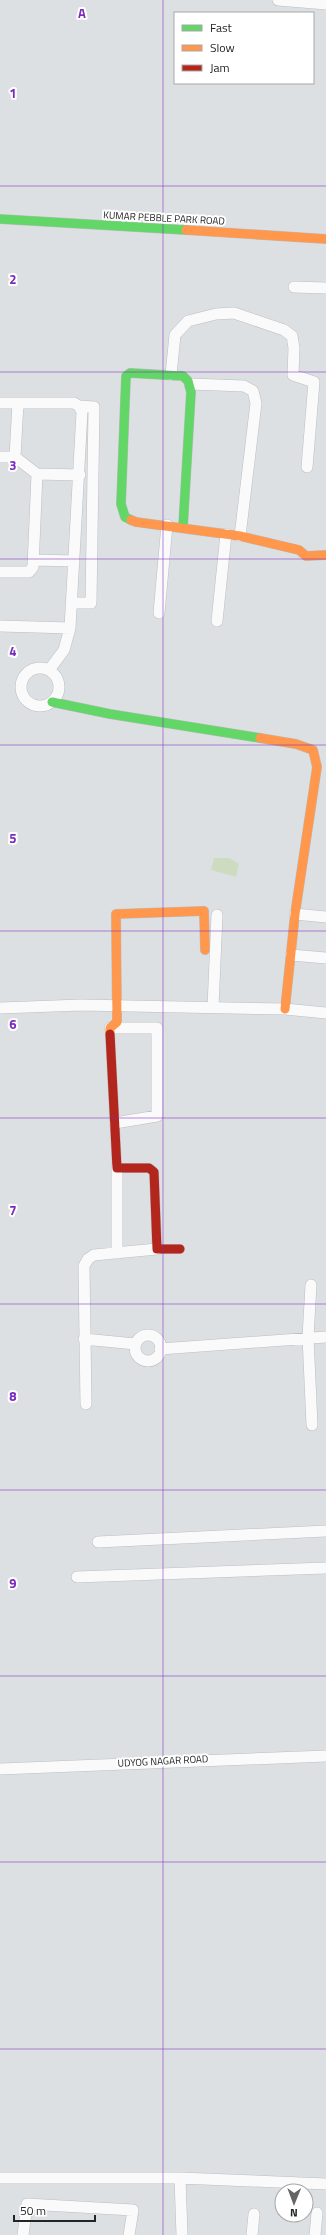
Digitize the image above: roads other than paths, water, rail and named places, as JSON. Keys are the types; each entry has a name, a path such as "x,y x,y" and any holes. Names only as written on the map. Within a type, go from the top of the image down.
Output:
{"street":[{"path":"278,0 326,4"},
{"name":"KUMAR PEBBLE PARK ROAD","path":"0,219 326,238"},
{"path":"294,287 326,288"},
{"path":"171,375 175,335 188,321 216,314 234,313 284,330 292,336 294,348 293,375 314,382 307,467"},
{"path":"183,527 191,392 190,384 188,379 183,376 130,373 126,376 124,393 122,511 125,517 131,521 240,536 299,550 305,548 319,550 325,554"},
{"path":"190,384 244,386 253,391 256,403 240,536"},
{"path":"0,403 74,403 79,406 94,407 91,603 72,604"},
{"path":"15,458 18,403"},
{"path":"49,670 64,650 70,628 80,475 82,418 79,406"},
{"path":"0,457 15,458 37,474 80,475"},
{"path":"0,572 29,572 33,568 37,474"},
{"path":"159,613 167,525"},
{"path":"217,621 226,534"},
{"path":"34,560 74,561"},
{"path":"0,626 70,628"},
{"path":"52,702 57,697 59,682 55,675 49,670 35,669 28,672 23,678 21,693 25,700 38,706 52,702 110,714 296,744 312,750 316,757 317,767 295,914 285,1009"},
{"path":"110,1028 117,1022 116,914 204,912 205,950"},
{"path":"295,914 326,917"},
{"path":"213,1007 217,915"},
{"path":"291,955 326,958"},
{"path":"0,1008 117,1005 285,1009 326,1013"},
{"path":"110,1028 158,1028 157,1116 116,1123"},
{"path":"110,1028 116,1123 117,1253"},
{"path":"116,1168 149,1168 154,1172 156,1249"},
{"path":"86,1404 84,1266 88,1259 94,1255 156,1249 180,1249"},
{"path":"311,1285 308,1338 312,1425"},
{"path":"148,1335 156,1339 160,1349 156,1358 144,1361 137,1356 135,1344 140,1338 148,1335"},
{"path":"160,1349 326,1337"},
{"path":"84,1339 135,1344"},
{"path":"98,1542 326,1531"},
{"path":"77,1577 326,1568"},
{"name":"UDYOG NAGAR ROAD","path":"0,1769 326,1756"},
{"path":"0,2178 180,2178 326,2184"},
{"path":"180,2178 182,2235"},
{"path":"23,2235 27,2204 133,2210 129,2235"},
{"path":"315,2235 317,2213"},
{"path":"252,2235 254,2214"}]}
